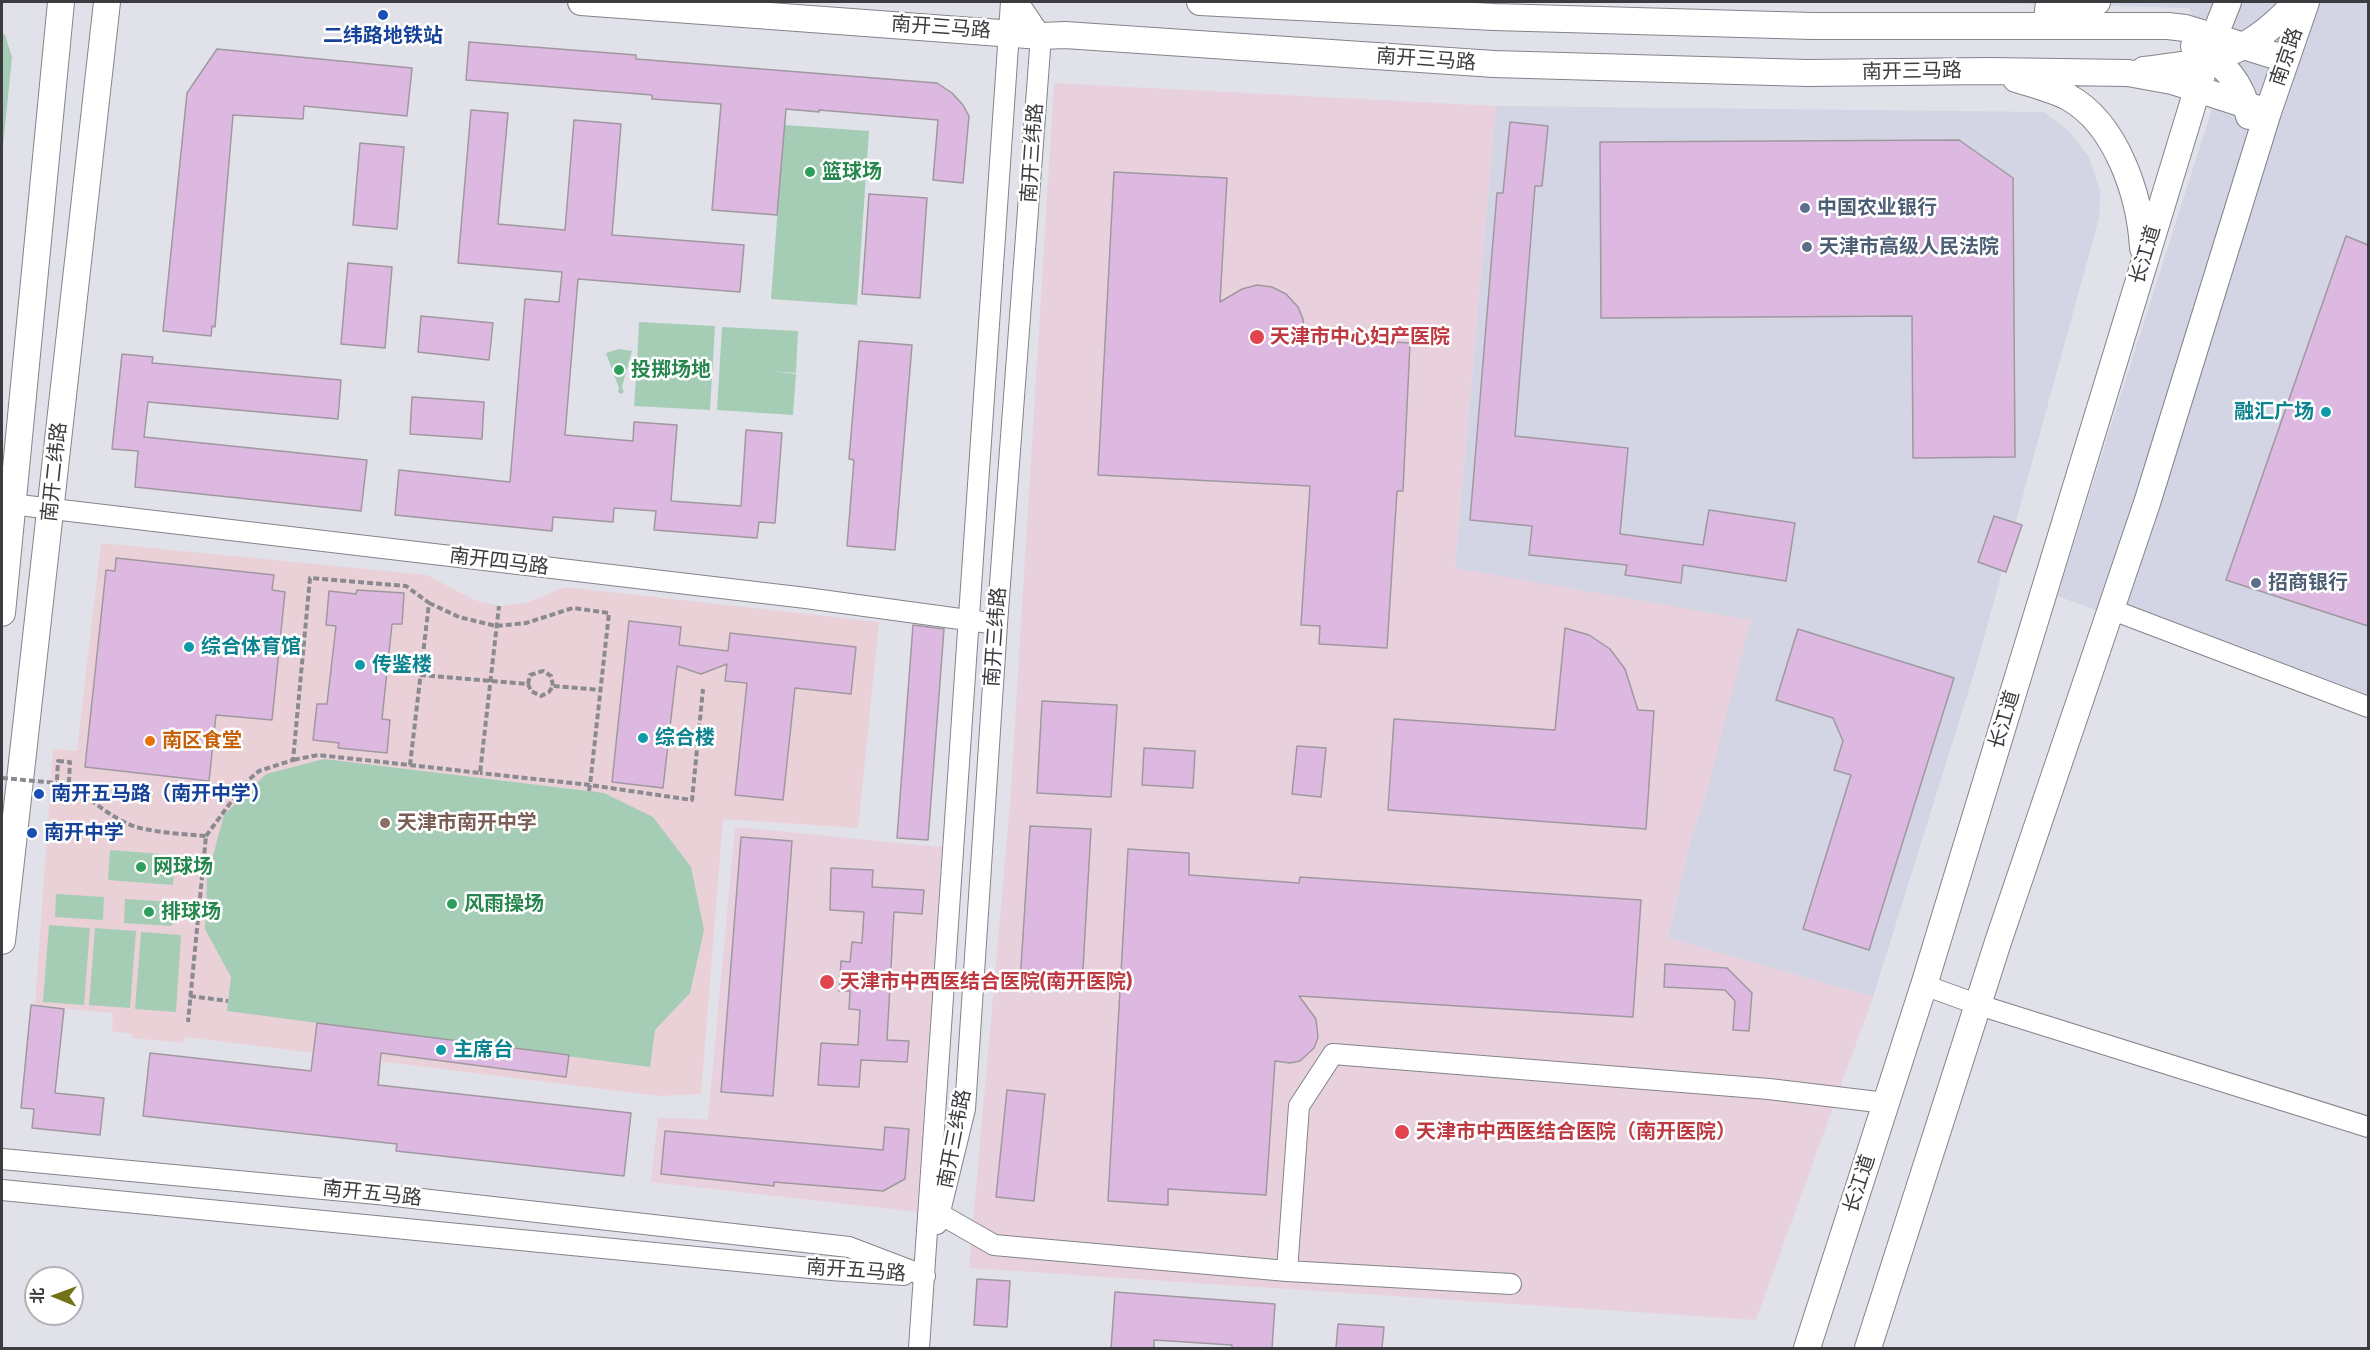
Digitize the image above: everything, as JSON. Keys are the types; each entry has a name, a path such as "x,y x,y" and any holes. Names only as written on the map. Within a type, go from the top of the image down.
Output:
{"main road":[{"name":"南开二纬路","path":"2,613 7,504 61,2"},
{"name":"南开二纬路","path":"2,941 107,2"},
{"name":"南开三马路","path":"581,2 1041,36 1065,35 1494,64 1807,73 1989,71 2117,73 2155,78 2257,108"},
{"path":"1200,2 1495,9 1812,26 2185,28 2222,64 2257,108 2248,177 2147,503 1979,1005 1868,1348"},
{"path":"2019,26 2045,11 2097,2"},
{"path":"2197,90 2228,2"},
{"path":"2117,73 2156,69 2211,52 2246,46 2274,25 2296,2"},
{"name":"南京路","path":"2257,108 2286,59 2306,2"},
{"path":"2246,46 2286,59"},
{"path":"1989,71 2068,97 2086,110 2098,123 2122,162 2139,205 2144,260"},
{"name":"长江道","path":"1807,1348 1923,985 2197,90"}],"street":[{"name":"南开三纬路","path":"919,1348 1011,2"},
{"path":"1018,2 1041,36"},
{"name":"南开三纬路","path":"925,1276 965,1109 997,624 1041,36"},
{"name":"南开四马路","path":"7,504 807,598 997,624"},
{"path":"2110,609 2368,707"},
{"path":"1923,985 1979,1005 2368,1127"},
{"path":"1287,1271 1299,1106 1333,1054 1769,1089 1886,1103"},
{"name":"南开五马路","path":"2,1159 389,1195 849,1247 925,1276"},
{"name":"南开五马路","path":"2,1190 819,1269 925,1276"},
{"path":"940,1214 994,1245 1287,1271 1511,1284"}],"path":[{"path":"293,760 310,578 406,586 429,603 459,617 496,626 526,623 573,608 609,613 589,791"},
{"path":"410,765 429,603"},
{"path":"480,773 499,606"},
{"path":"543,671 551,676 553,686 549,692 541,696 531,691 528,684 531,675 543,671"},
{"path":"420,675 528,684"},
{"path":"553,686 600,690"},
{"path":"188,1022 206,836 245,783 259,771 318,755 590,785 692,800 703,689"},
{"path":"58,761 70,762 68,800 56,799 57,783 58,761"},
{"path":"2,778 57,783"},
{"path":"69,783 110,813 134,826 162,832 206,836"},
{"path":"190,996 228,1001"}],"shaded area":[{"path":"1960,2 2368,2 2368,709 2057,596 2224,71 2189,8"},
{"path":"1054,83 1496,106 1455,568 1751,620 1709,784 1691,839 1668,938 1873,997 1756,1320 969,1268 1010,804"},
{"path":"1496,106 2044,112 2069,131 2089,157 2100,190 2099,218 1975,670 1873,997 1668,938 1691,839 1709,784 1455,568"},
{"name":"天津市南开中学","path":"101,543 427,575 474,600 499,606 526,603 565,587 879,622 858,828 723,819 701,1094 658,1096 185,1037 184,1043 132,1038 132,1034 112,1031 113,1013 35,1006 53,749 77,751"},
{"name":"天津市中西医结合医院(南开医院)","path":"735,827 942,847 917,1212 651,1182 658,1118 708,1119"}],"green space":[{"path":"2,32 12,57 2,156"},
{"path":"784,125 869,131 857,305 771,299"},
{"path":"639,322 715,326 710,410 634,406 637,364 662,365 637,363"},
{"path":"722,327 798,331 796,373 769,371 796,374 793,415 717,410"},
{"name":"投掷场地","path":"619,349 632,351 622,387 624,392 621,394 618,392 619,388 606,353"},
{"name":"风雨操场","path":"324,759 604,793 653,817 691,867 704,930 690,993 655,1030 650,1067 227,1011 231,977 205,929 207,878 224,815 266,774"},
{"name":"网球场","path":"110,850 175,855 173,885 108,880"},
{"name":"排球场","path":"56,894 104,897 103,920 55,917"},
{"name":"排球场","path":"125,899 173,902 172,926 124,923"},
{"path":"49,925 90,928 84,1005 43,1002"},
{"path":"95,928 136,931 130,1008 89,1005"},
{"path":"141,932 181,935 176,1012 135,1009"}],"building":[{"path":"469,42 636,55 636,59 937,83 952,93 969,116 963,183 933,180 938,120 786,109 777,215 712,210 721,104 652,99 652,95 466,80"},
{"path":"217,49 412,68 407,116 304,106 303,119 233,115 215,327 212,326 211,336 163,331 187,93"},
{"path":"471,110 508,113 498,224 565,230 574,120 621,124 612,235 744,245 740,292 578,279 565,435 633,441 634,422 677,425 671,501 741,506 746,430 782,433 775,523 759,522 757,538 654,530 656,511 614,508 613,522 553,517 552,531 395,515 399,470 510,482 525,299 559,302 562,272 458,263"},
{"path":"1510,122 1548,126 1542,186 1535,186 1515,436 1628,448 1620,534 1703,545 1709,510 1795,523 1786,581 1683,565 1681,583 1625,575 1627,565 1529,555 1532,526 1470,520 1497,193 1503,193"},
{"name":"天津市高级人民法院","path":"1959,140 2013,178 2015,457 1913,458 1912,316 1601,318 1600,142"},
{"path":"360,143 404,147 397,229 353,225"},
{"path":"1114,172 1227,178 1220,302 1242,289 1257,285 1272,287 1286,294 1298,307 1303,319 1305,337 1410,343 1403,491 1397,491 1387,648 1319,644 1320,626 1301,625 1310,486 1098,475"},
{"path":"869,194 927,198 920,298 862,294"},
{"name":"融汇广场","path":"2346,236 2368,245 2368,626 2226,580"},
{"path":"348,263 392,267 385,348 341,344"},
{"path":"421,316 493,323 489,360 418,352"},
{"path":"859,341 912,345 895,550 847,546 854,460 849,459"},
{"path":"122,354 153,357 152,363 341,380 338,419 148,402 144,437 367,460 361,511 135,487 138,451 112,449"},
{"path":"412,397 484,402 482,439 410,434"},
{"path":"1994,516 2022,525 2006,572 1978,562"},
{"name":"综合体育馆","path":"116,558 274,575 272,590 285,592 272,720 216,715 209,781 85,767 106,570 115,571"},
{"name":"传鉴楼","path":"357,590 404,593 402,624 392,624 382,719 390,720 387,753 338,748 339,743 313,740 317,704 327,704 336,626 326,625 329,591 356,594"},
{"name":"综合楼","path":"629,621 681,627 679,645 728,651 730,633 856,647 851,694 795,688 783,800 735,795 747,683 725,681 727,664 701,674 677,666 663,788 612,782"},
{"path":"913,625 944,629 928,840 897,838"},
{"path":"1565,628 1589,635 1610,649 1625,669 1638,710 1654,711 1646,829 1388,810 1394,719 1555,730"},
{"path":"1798,629 1954,678 1869,950 1803,929 1851,775 1834,770 1843,741 1833,718 1776,700"},
{"path":"1042,701 1117,705 1111,797 1037,793"},
{"path":"1297,746 1326,748 1321,797 1292,794"},
{"path":"1144,748 1195,751 1193,788 1142,785"},
{"path":"1030,826 1091,829 1082,986 1020,983"},
{"path":"741,837 792,841 773,1096 721,1092"},
{"path":"1128,849 1189,853 1189,875 1299,883 1300,877 1641,900 1633,1017 1299,996 1316,1019 1318,1038 1314,1048 1300,1061 1290,1063 1275,1061 1266,1195 1168,1189 1168,1205 1108,1201"},
{"path":"831,868 873,870 872,887 924,890 922,914 894,912 887,1040 909,1041 907,1062 861,1060 859,1087 818,1085 821,1043 858,1045 860,1010 849,1009 850,991 839,991 841,961 850,962 852,942 862,943 864,912 830,910"},
{"path":"1665,964 1727,968 1752,993 1749,1031 1733,1030 1735,1001 1725,990 1664,987"},
{"path":"31,1005 64,1009 55,1093 104,1098 100,1135 32,1128 34,1109 21,1108"},
{"path":"317,1023 569,1055 566,1077 381,1053 378,1085 631,1113 624,1176 396,1151 397,1144 143,1116 150,1053 311,1071"},
{"path":"1007,1090 1045,1094 1034,1201 996,1197"},
{"path":"885,1127 909,1129 905,1179 883,1191 774,1182 774,1186 661,1174 665,1131 883,1150"},
{"path":"977,1279 1010,1281 1007,1327 974,1325"},
{"path":"1115,1292 1275,1304 1272,1348 1232,1348 1232,1345 1154,1340 1154,1348 1111,1348"},
{"path":"1338,1324 1384,1327 1382,1348 1336,1348"}],"place":[{"name":"二纬路地铁站","path":"383,15"},
{"name":"篮球场","path":"810,172"},
{"name":"中国农业银行","path":"1805,208"},
{"name":"天津市高级人民法院","path":"1807,247"},
{"name":"天津市中心妇产医院","path":"1257,337"},
{"name":"投掷场地","path":"619,370"},
{"name":"融汇广场","path":"2326,412"},
{"name":"招商银行","path":"2256,583"},
{"name":"综合体育馆","path":"189,647"},
{"name":"传鉴楼","path":"360,665"},
{"name":"综合楼","path":"643,738"},
{"name":"南区食堂","path":"150,741"},
{"name":"南开五马路（南开中学）","path":"39,794"},
{"name":"天津市南开中学","path":"385,823"},
{"name":"南开中学","path":"32,833"},
{"name":"网球场","path":"141,867"},
{"name":"风雨操场","path":"452,904"},
{"name":"排球场","path":"149,912"},
{"name":"天津市中西医结合医院(南开医院)","path":"827,982"},
{"name":"主席台","path":"441,1050"},
{"name":"天津市中西医结合医院（南开医院）","path":"1402,1132"}]}
